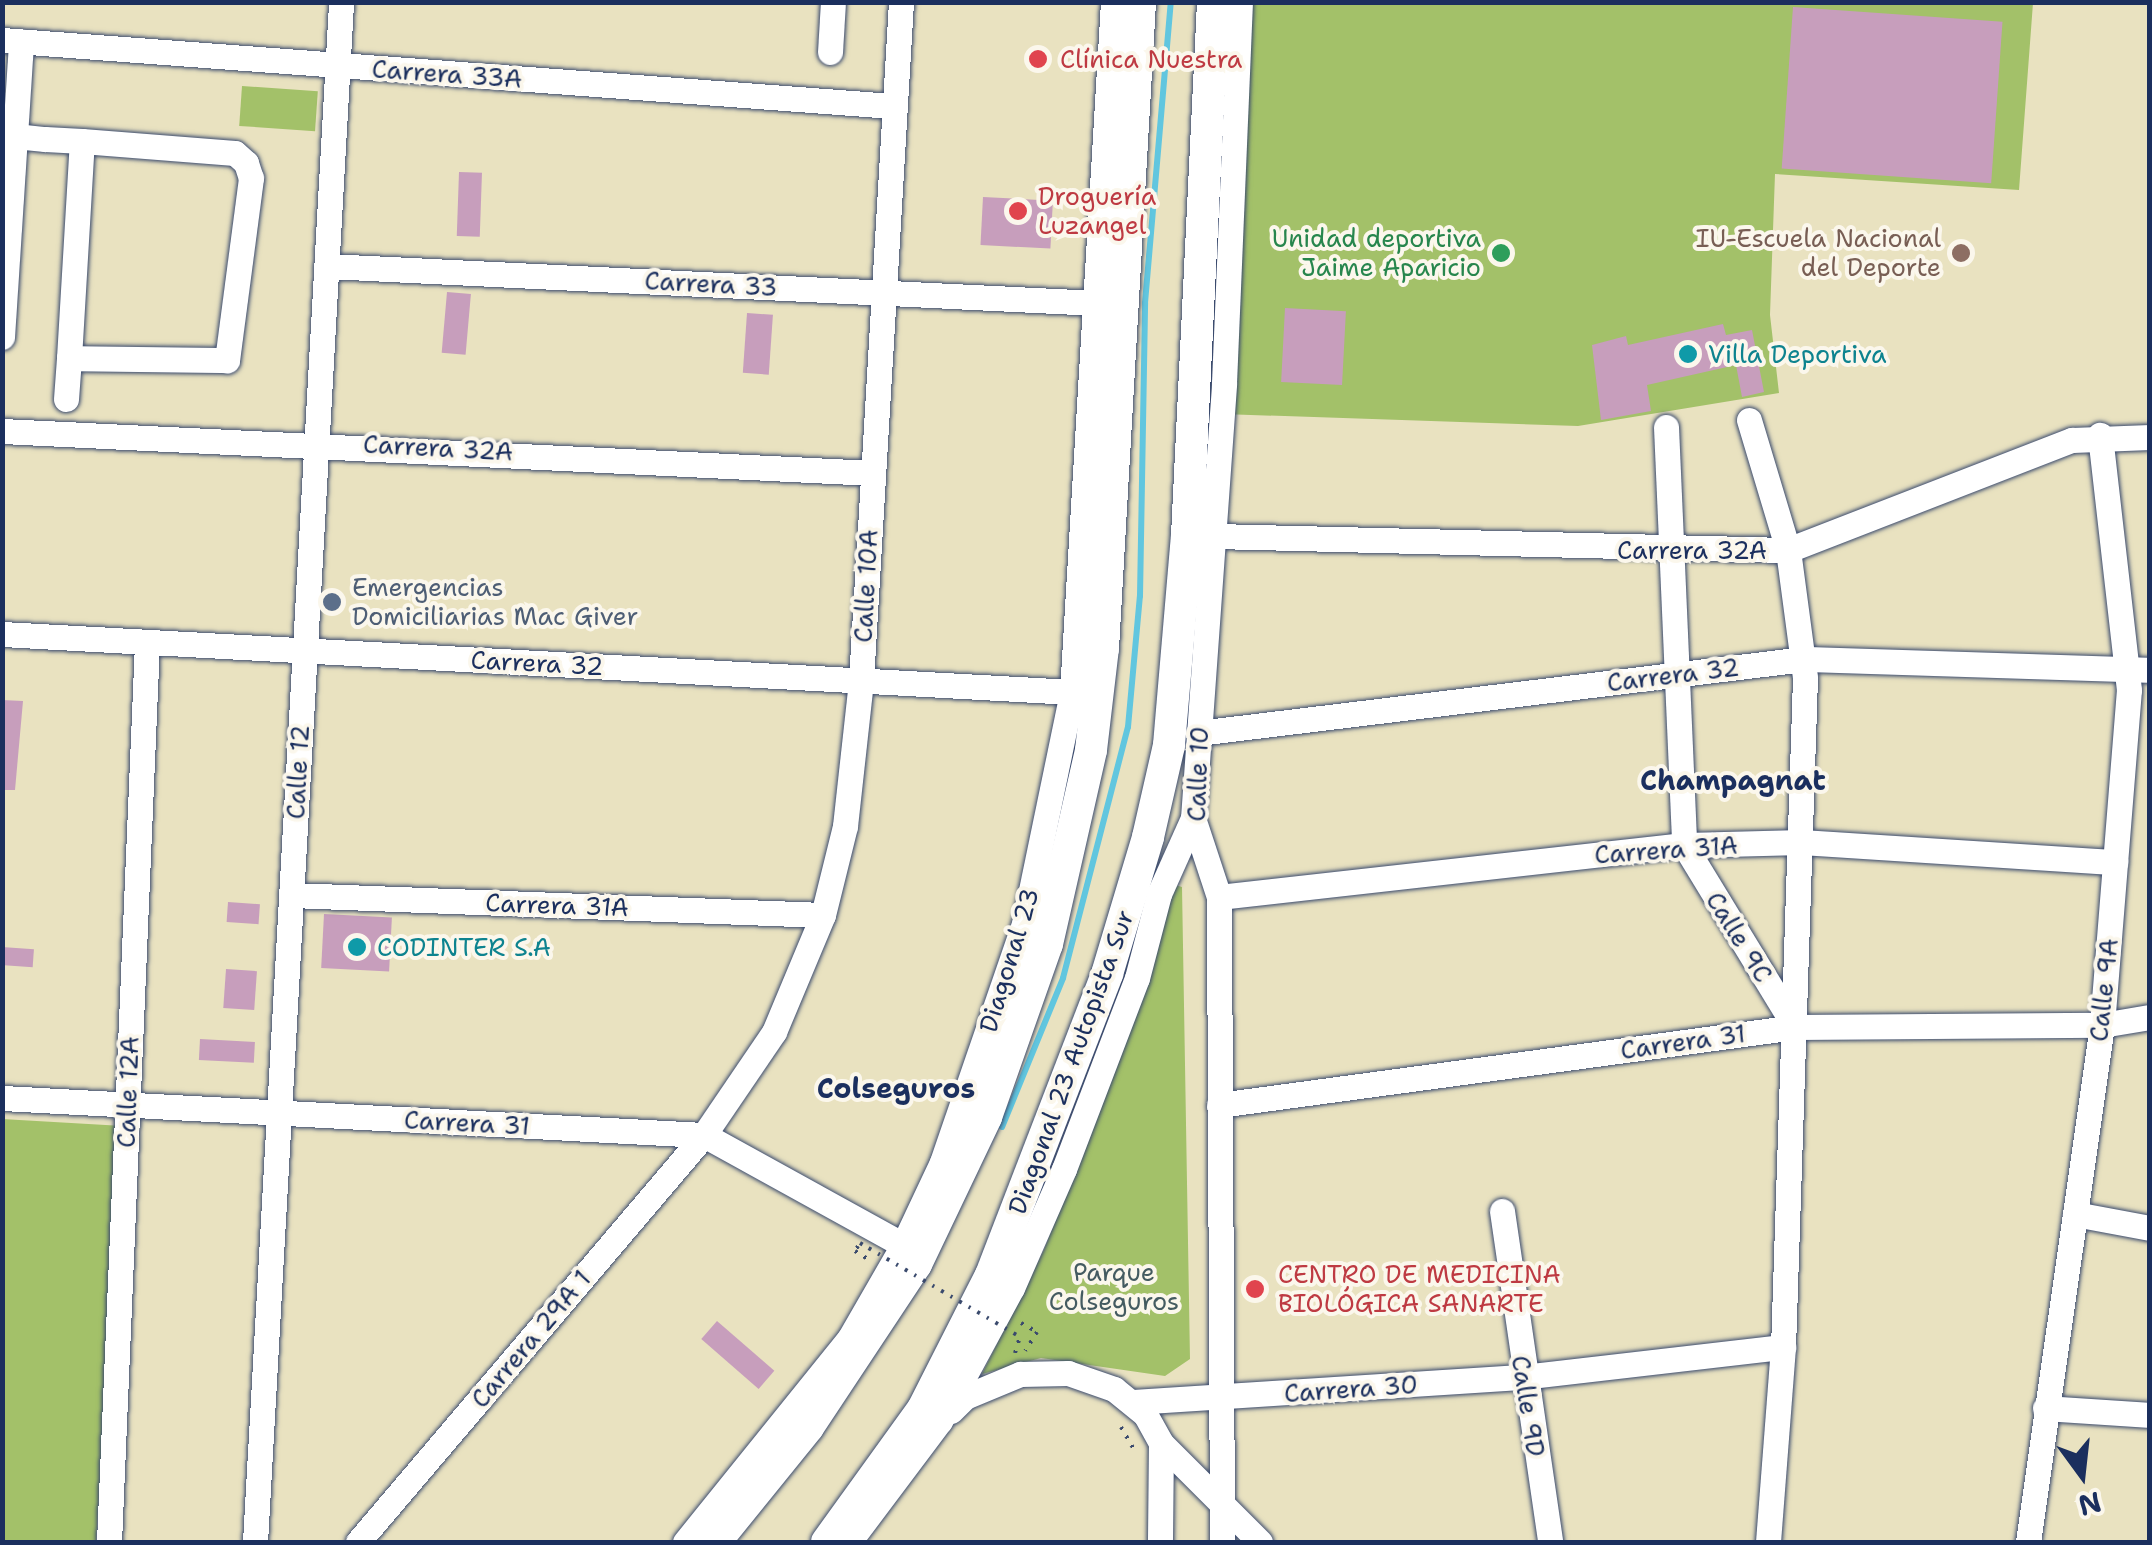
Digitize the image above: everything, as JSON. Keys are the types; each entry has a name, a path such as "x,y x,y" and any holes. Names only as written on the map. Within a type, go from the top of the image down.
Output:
{"main road":[{"path":"714,1542 869,1342 916,1264 986,1117 1047,944 1091,750 1097,539 1140,2"},
{"name":"Calle 10","path":"1200,536 1195,405 1214,2"},
{"path":"1195,405 1224,380 1198,353"},
{"name":"Diagonal 23 Autopista Sur","path":"827,1542 923,1409 1045,1181 1148,837 1168,746 1200,536"}],"street":[{"name":"Calle 12","path":"255,1542 341,2"},
{"path":"830,52 833,2"},
{"name":"Calle 10A","path":"704,1136 774,1032 823,915 846,826 860,681 901,2"},
{"path":"1097,539 1096,303 1113,2"},
{"name":"Calle 10","path":"1222,1542 1218,1398 1219,897 1193,818 1200,536 1224,380 1240,2"},
{"name":"Carrera 33A","path":"12,41 892,106"},
{"path":"2,338 15,136 12,41"},
{"path":"15,136 235,153 251,178 227,360 69,358"},
{"path":"66,399 82,141"},
{"name":"Carrera 33","path":"326,266 1096,303"},
{"name":"Calle 9C","path":"1750,420 1788,550 1804,659 1802,842 1784,1346 1768,1542"},
{"name":"Calle 9C","path":"1666,427 1668,551 1684,845 1795,1027"},
{"name":"Carrera 32A","path":"2,430 317,441 873,473"},
{"name":"Carrera 32A","path":"1200,536 1668,551 1788,550 2100,435 2150,437"},
{"name":"Calle 9A","path":"2028,1542 2102,1024 2115,862 2139,670 2100,435"},
{"name":"Diagonal 23","path":"685,1542 849,1340 942,1162 1024,924 1072,692 1097,539"},
{"name":"Carrera 32","path":"2,634 1072,692"},
{"name":"Calle 12A","path":"109,1542 146,642"},
{"name":"Carrera 32","path":"1198,733 1804,659 2139,670"},
{"path":"850,1542 940,1421 1012,1288 1045,1181 1137,978 1159,894 1193,818"},
{"name":"Carrera 31A","path":"1219,897 1684,845 1802,842 2115,862"},
{"name":"Carrera 31A","path":"291,895 823,915"},
{"name":"Carrera 31","path":"1218,1105 1795,1027 2102,1024 2150,1018"},
{"name":"Carrera 31","path":"2,1098 704,1136 902,1245"},
{"name":"Carrera 29A 1","path":"358,1542 704,1136"},
{"name":"Calle 9D","path":"1502,1210 1523,1377 1550,1542"},
{"path":"2076,1214 2150,1228"},
{"name":"Carrera 30","path":"1124,1410 1218,1398 1523,1377 1784,1346"},
{"path":"940,1421 996,1380 1044,1371 1092,1378 1260,1542"},
{"path":"2045,1408 2150,1415"},
{"path":"1160,1443 1160,1542"}],"path":[{"path":"872,1261 855,1251 860,1243 1020,1337 1012,1351 1021,1357 1037,1332"},
{"path":"1124,1410 1139,1458"}],"green space":[{"name":"Unidad deportiva Jaime Aparicio","path":"1240,3 2033,3 2019,190 1775,174 1770,315 1779,393 1578,426 1222,414"},
{"path":"242,86 318,91 315,131 239,126"},
{"name":"Parque Colseguros","path":"1175,885 1182,887 1190,1359 1165,1376 1041,1358 982,1374 1044,1250 1147,981"},
{"path":"2,1119 123,1126 96,1542 3,1542"}],"building":[{"path":"1793,7 2002,22 1991,183 1782,169"},
{"path":"459,172 482,173 480,237 457,236"},
{"path":"983,197 1053,201 1050,249 980,245"},
{"path":"447,292 471,294 466,355 442,353"},
{"path":"1285,308 1346,311 1342,385 1281,382"},
{"path":"747,313 773,315 769,375 743,373"},
{"path":"1723,324 1726,335 1752,330 1764,392 1742,397 1736,365 1647,385 1651,411 1601,420 1592,345 1626,336 1628,345"},
{"path":"2,700 23,701 15,790 2,790"},
{"path":"228,902 260,904 259,924 227,922"},
{"name":"CODINTER S.A","path":"324,914 392,918 389,971 321,968"},
{"path":"2,947 34,949 33,967 2,965"},
{"path":"226,969 257,971 254,1010 223,1008"},
{"path":"200,1039 255,1042 254,1063 199,1060"},
{"path":"717,1321 774,1371 759,1389 701,1339"}],"waterway":[{"path":"1002,1127 1063,978 1128,727 1140,596 1145,303 1171,2"}],"place":[{"name":"Clínica Nuestra","path":"1038,59"},
{"name":"Droguería Luzangel","path":"1018,211"},
{"name":"Unidad deportiva Jaime Aparicio","path":"1501,253"},
{"name":"IU-Escuela Nacional del Deporte","path":"1961,253"},
{"name":"Villa Deportiva","path":"1688,354"},
{"name":"Emergencias Domiciliarias Mac Giver","path":"332,602"},
{"name":"CODINTER S.A","path":"357,947"},
{"name":"CENTRO DE MEDICINA BIOLÓGICA SANARTE","path":"1255,1289"}],"district":[{"name":"Champagnat","path":"1733,780"},
{"name":"Colseguros","path":"896,1088"}]}
